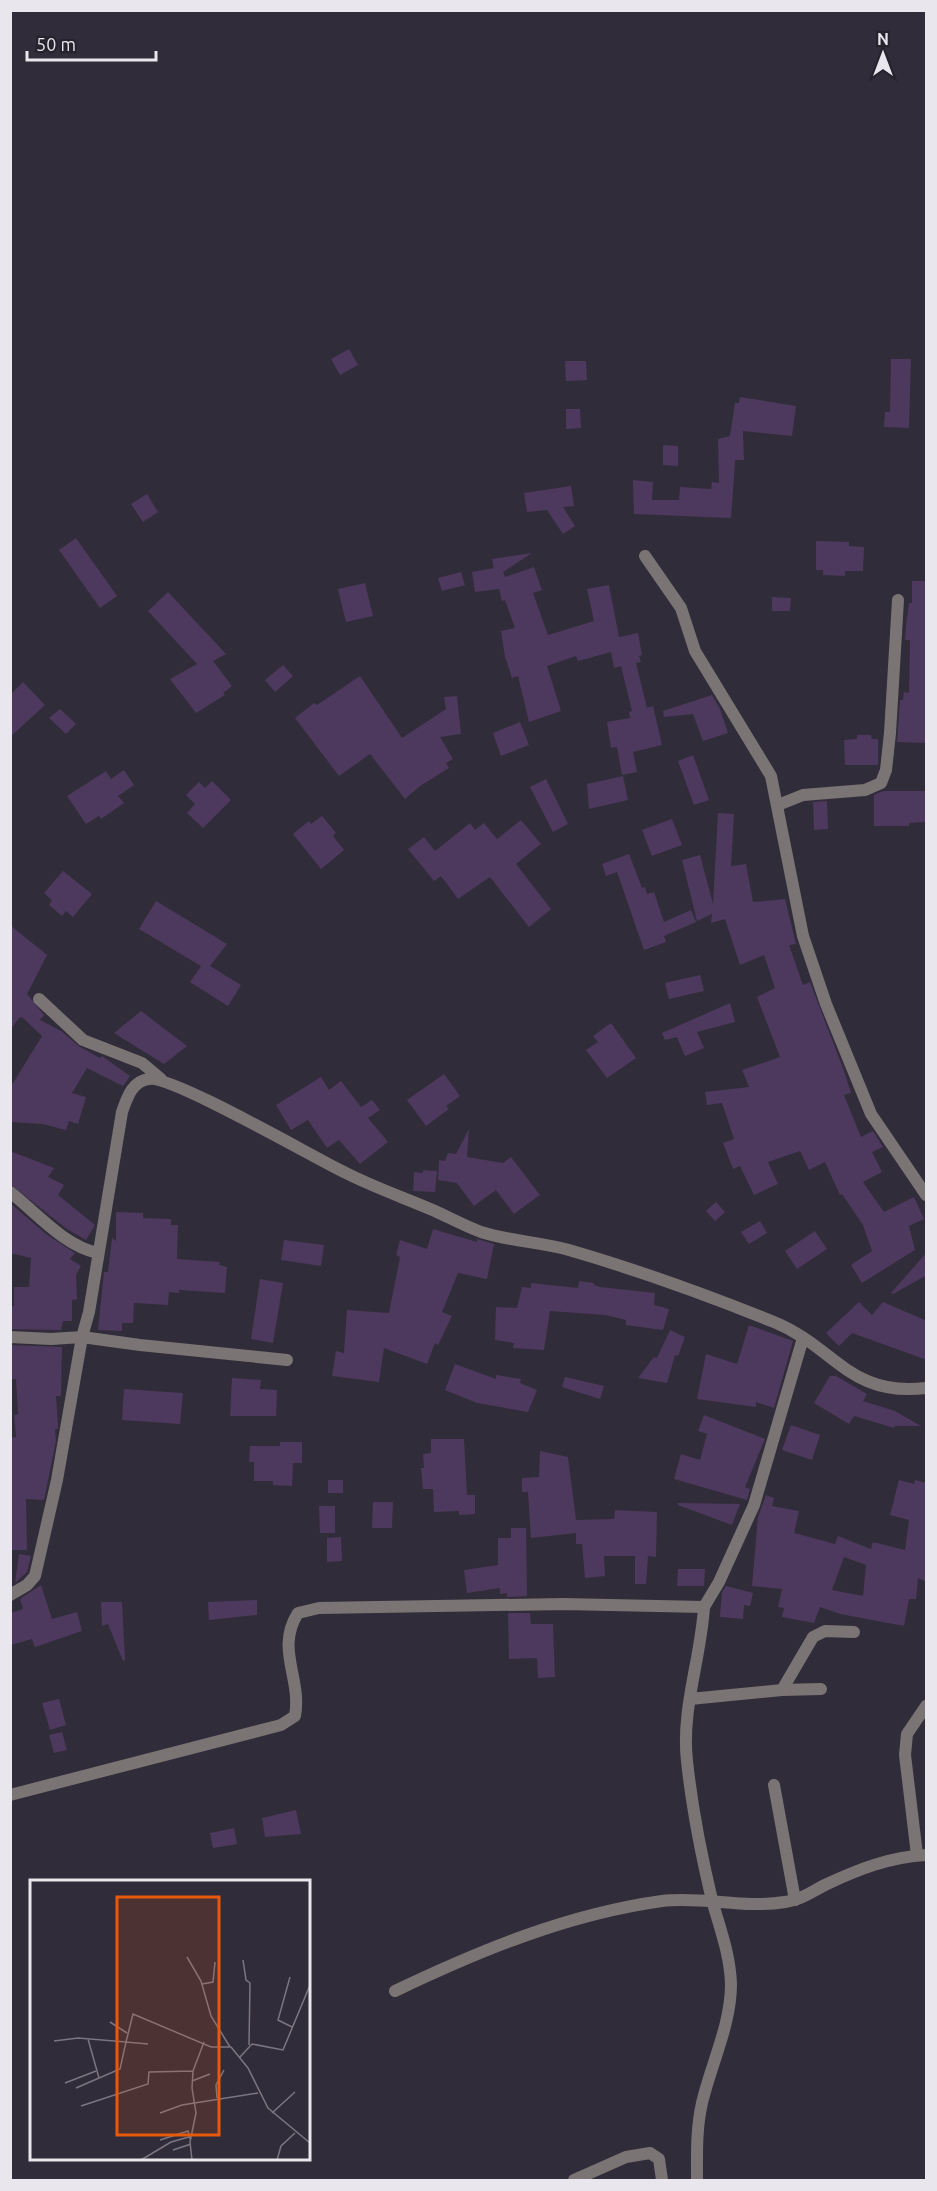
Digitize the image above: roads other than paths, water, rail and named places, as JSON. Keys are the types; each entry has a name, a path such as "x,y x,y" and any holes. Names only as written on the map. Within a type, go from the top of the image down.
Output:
{"street":[{"path":"645,556 681,608 694,651 771,776 803,936 826,1004 871,1114 927,1195"},
{"path":"778,805 803,795 865,790 881,783 886,770 890,734 898,600"},
{"path":"39,999 83,1040 142,1063 162,1080"},
{"path":"10,1595 27,1585 35,1576 57,1480 82,1336 89,1312 122,1112 129,1094 139,1082 150,1078 162,1080 221,1107 288,1145 365,1183 477,1231 568,1250 735,1306 803,1338 864,1381 907,1390 927,1388"},
{"path":"10,1192 68,1240 83,1250 98,1253"},
{"path":"10,1337 51,1339 82,1336 140,1345 287,1360"},
{"path":"697,2181 697,2139 701,2104 728,2009 731,1986 729,1956 713,1901 694,1818 686,1757 690,1699 704,1607 719,1582 754,1505 803,1338"},
{"path":"10,1795 281,1725 295,1716 298,1700 287,1644 288,1628 298,1614 319,1608 562,1604 704,1607"},
{"path":"782,1690 813,1638 825,1631 854,1632"},
{"path":"690,1699 782,1690 821,1689"},
{"path":"395,1991 500,1943 600,1913 664,1901 764,1904 795,1900 857,1870 891,1859 922,1855 906,1744 907,1734 927,1706"},
{"path":"774,1785 795,1900"},
{"path":"574,2181 626,2157 650,2153 659,2159 662,2181"}]}
